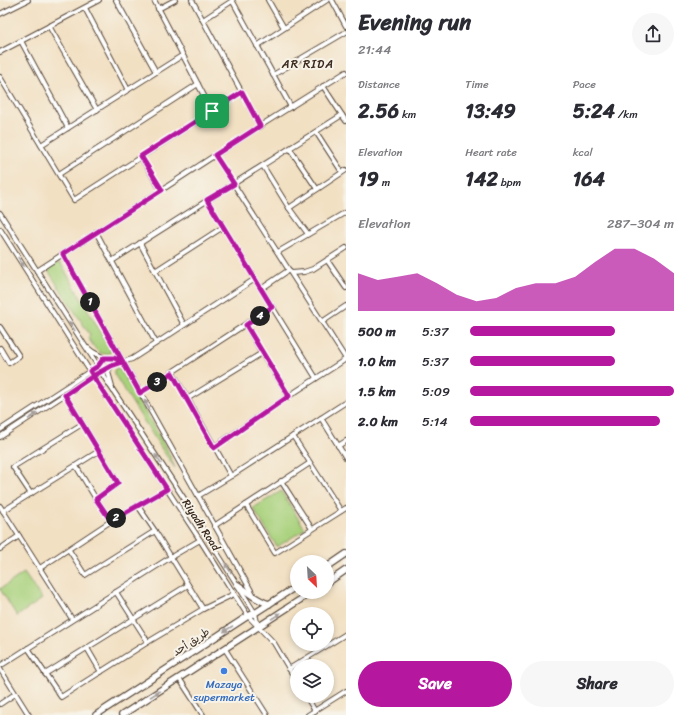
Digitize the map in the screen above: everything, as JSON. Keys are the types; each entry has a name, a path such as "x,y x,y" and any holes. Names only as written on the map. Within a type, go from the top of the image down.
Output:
{"main road":[{"path":"334,562 346,554"},
{"path":"334,578 346,570"},
{"path":"238,585 255,598 269,604"},
{"name":"طريق أحد","path":"96,715 248,616 290,590"},
{"path":"122,715 301,599"}],"street":[{"path":"0,14 28,0"},
{"path":"0,52 99,0"},
{"path":"116,0 156,72"},
{"path":"154,0 212,111"},
{"path":"158,9 175,0"},
{"path":"192,0 260,126"},
{"path":"269,0 284,28"},
{"path":"257,46 327,0"},
{"path":"332,0 346,26"},
{"path":"203,20 232,1 290,107"},
{"path":"85,8 128,90"},
{"path":"49,26 97,110"},
{"path":"273,75 346,32"},
{"path":"21,41 68,128"},
{"path":"42,145 182,55"},
{"path":"37,271 346,72"},
{"path":"0,76 74,200 242,92"},
{"path":"59,174 198,84"},
{"path":"323,86 346,121"},
{"path":"112,261 342,115"},
{"path":"289,208 344,171 316,132"},
{"path":"290,149 317,189"},
{"path":"214,448 346,359 215,155"},
{"path":"141,156 162,190"},
{"path":"263,166 289,208 308,234"},
{"path":"207,200 316,378"},
{"path":"278,252 346,212"},
{"path":"0,213 101,372 187,503 255,613 258,627"},
{"path":"155,271 223,227"},
{"name":"Riyadh Road","path":"1,232 248,616 274,643 289,669"},
{"path":"96,232 156,343"},
{"path":"140,243 184,325"},
{"path":"261,289 290,272 304,272 314,268 346,248"},
{"path":"63,254 120,362 140,393 255,598"},
{"path":"327,260 346,288"},
{"path":"0,437 93,376 120,362 132,359 255,280"},
{"path":"322,322 346,306"},
{"path":"140,393 272,307"},
{"path":"246,325 289,396"},
{"path":"0,327 19,356 9,363 0,348"},
{"path":"84,344 93,352 104,358 114,358 120,362"},
{"path":"187,399 262,353"},
{"path":"0,430 98,366 104,358"},
{"path":"111,366 108,372 113,390"},
{"path":"172,373 231,476"},
{"path":"65,395 118,483 96,499"},
{"path":"198,496 346,402"},
{"path":"321,418 346,458"},
{"path":"31,494 13,467 82,424"},
{"path":"293,436 341,511"},
{"path":"338,446 346,441"},
{"path":"3,511 99,451"},
{"path":"214,526 310,463"},
{"path":"76,466 111,521"},
{"path":"281,481 312,529"},
{"path":"40,568 111,521 167,489"},
{"path":"246,505 275,552 346,508"},
{"path":"0,506 72,619"},
{"path":"138,506 203,609"},
{"path":"69,550 85,575 155,531"},
{"path":"0,549 19,536"},
{"path":"0,666 72,619 200,540"},
{"path":"45,674 188,585"},
{"path":"116,592 148,642"},
{"path":"28,648 61,698 148,642 203,609 234,594"},
{"path":"289,669 346,634"},
{"path":"87,648 101,672"},
{"path":"224,649 267,715"},
{"path":"0,669 29,715"},
{"path":"179,678 203,715"},
{"path":"308,715 346,691"},
{"path":"0,704 16,694"},
{"path":"310,703 315,711"}],"green space":[{"path":"59,263 109,346 111,352 103,354 97,351 88,338 90,335 49,272 49,268"},
{"path":"116,368 120,369 167,449 175,468 114,374 114,370"},
{"path":"281,491 305,529 277,547 253,508"},
{"path":"24,573 42,599 17,616 0,589"}],"place":[{"name":"Mazaya supermarket","path":"224,671"}],"district":[{"name":"AR RIDA","path":"308,64"}],"route":[{"path":"212,111 141,156 162,190 63,254 123,362 111,366 93,376 167,489 111,521 96,499 118,483 65,395 93,376 90,371 98,366 104,358 114,358 123,362 140,393 172,373 214,448 289,396 246,325 272,307 207,200 234,184 215,155 260,126 242,92 212,111"}]}
